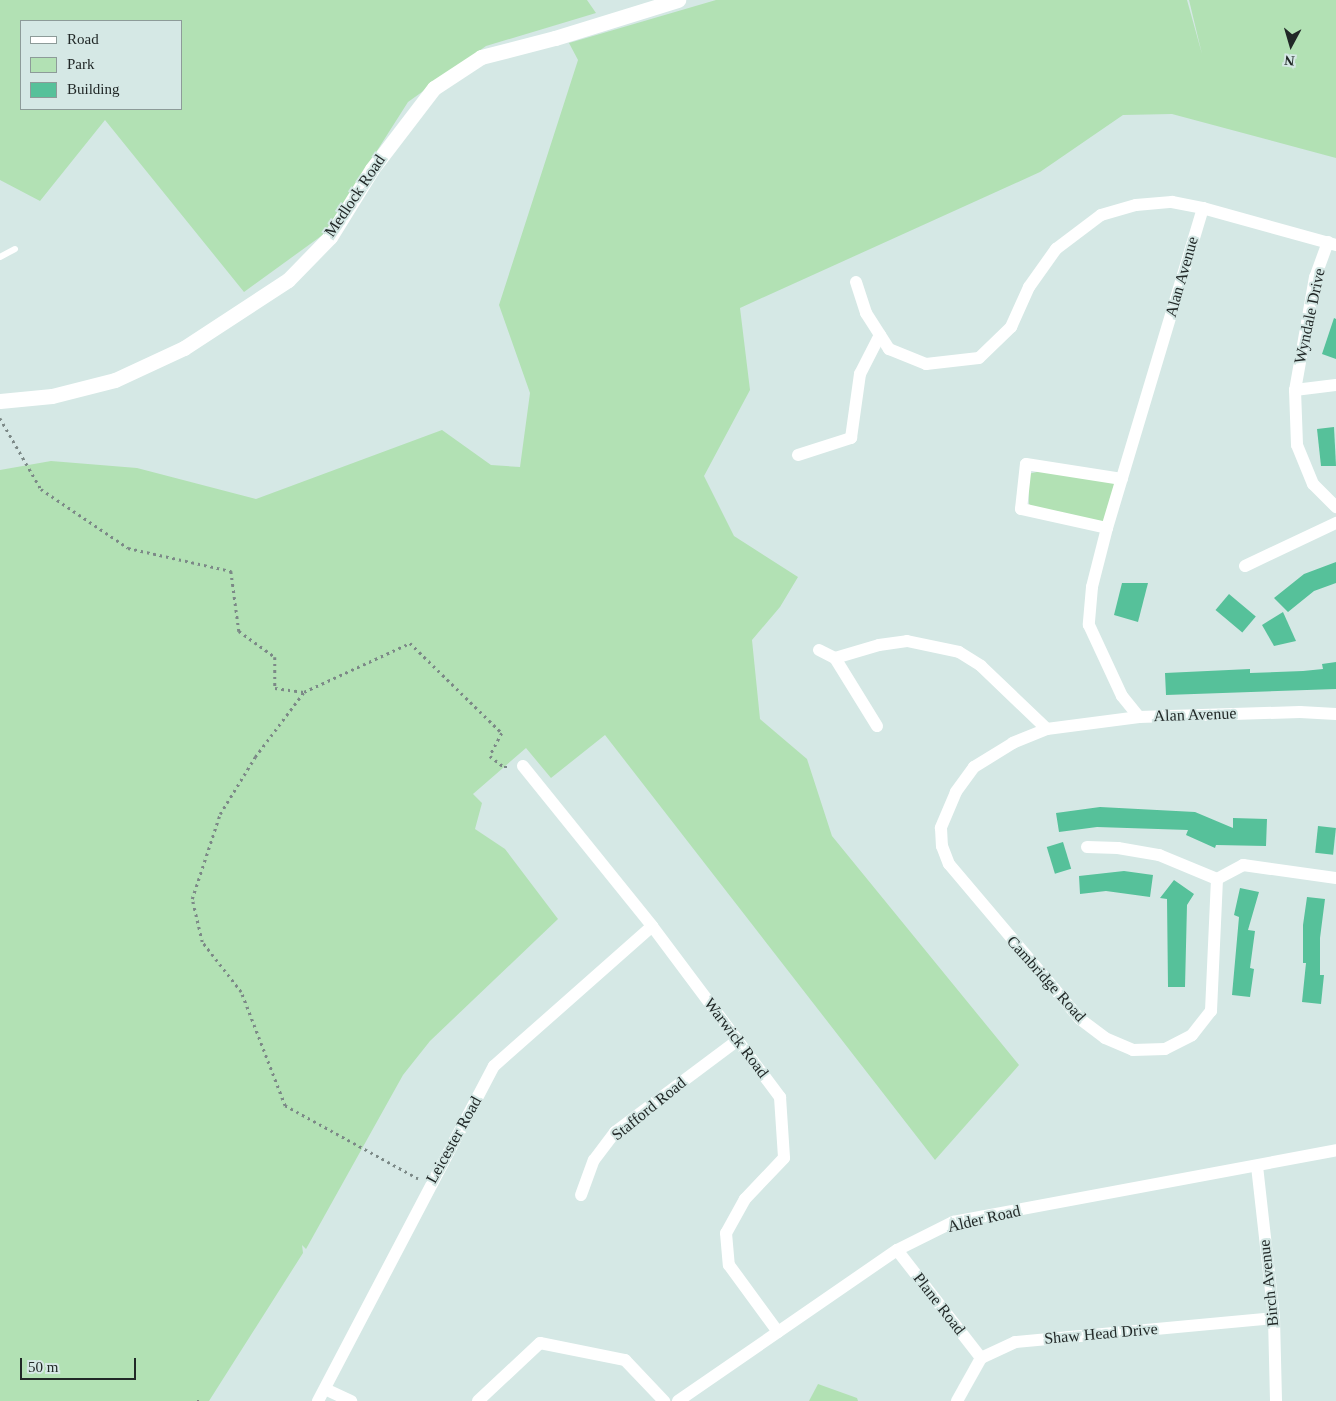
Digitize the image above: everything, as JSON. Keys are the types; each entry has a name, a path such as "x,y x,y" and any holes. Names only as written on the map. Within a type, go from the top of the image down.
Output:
{"street":[{"name":"Medlock Road","path":"0,401 52,396 114,380 184,348 288,280 330,237 372,168 434,88 481,57 678,0"},
{"path":"856,282 866,313 889,349 926,364 979,358 1011,327 1029,287 1056,250 1101,215 1136,205 1172,202 1202,208 1332,244"},
{"name":"Alan Avenue","path":"1202,208 1107,528 1092,587 1089,625 1122,696 1139,717 1336,714"},
{"name":"Wyndale Drive","path":"1332,244 1315,278 1295,390 1298,445 1313,484 1336,507"},
{"path":"798,455 851,438 860,374 880,335"},
{"name":"Wyndale Drive","path":"1295,390 1336,385"},
{"path":"1107,528 1021,509 1026,464 1122,479"},
{"path":"1245,566 1336,523"},
{"path":"835,658 880,644 907,642 934,644 959,652 981,666 1047,729"},
{"path":"819,650 835,658 877,726"},
{"name":"Cambridge Road","path":"1139,717 1047,729 1013,743 974,767 956,792 941,828 942,846 949,864 983,908 1080,1019 1105,1038 1133,1050 1165,1049 1192,1035 1212,1011 1217,879"},
{"name":"Warwick Road","path":"523,766 652,926 780,1096 784,1158 745,1199 726,1233 729,1265 778,1332"},
{"path":"1087,847 1118,848 1159,856 1217,879 1243,865 1336,878"},
{"name":"Leicester Road","path":"318,1401 494,1066 652,926"},
{"name":"Stafford Road","path":"581,1195 594,1160 615,1132 738,1040"},
{"name":"Alder Road","path":"678,1401 897,1250 953,1222 1336,1150"},
{"name":"Birch Avenue","path":"1256,1166 1274,1318 1276,1401"},
{"name":"Plane Road","path":"897,1250 981,1358"},
{"name":"Shaw Head Drive","path":"981,1358 1016,1342 1274,1318"},
{"path":"478,1401 540,1343 625,1360 664,1401"},
{"path":"957,1401 981,1358"},
{"path":"325,1389 351,1401"}],"lane":[{"path":"0,257 15,249"}],"path":[{"path":"0,418 41,489 128,548 231,571 239,631 275,657 275,688 304,692"},
{"path":"430,1186 285,1106 241,992 202,942 192,899 220,814 255,757 304,692 410,643 502,733 490,756 504,767 523,766"},
{"path":"198,1401 204,1401"}],"green space":[{"path":"0,0 587,0 596,13 486,46 408,102 324,234 244,292 105,120 40,201 0,180"},
{"path":"716,0 1187,0 1202,54 1189,0 1336,0 1336,158 1172,114 1123,115 1040,172 740,308 750,390 704,476 734,536 798,577 780,607 752,640 760,719 807,759 832,836 1019,1065 935,1160 605,735 551,778 526,748 473,794 482,803 475,829 505,849 558,919 430,1041 403,1075 306,1249 302,1245 303,1253 209,1401 0,1401 0,470 51,461 137,468 256,499 442,430 491,465 520,467 530,393 499,305 578,60 569,43"},
{"path":"1041,471 1118,483 1105,522 1034,509 1029,504 1028,474"},
{"path":"818,1384 857,1398 858,1401 809,1401"}],"building":[{"path":"1334,318 1336,319 1336,359 1322,354"},
{"path":"1334,427 1336,466 1321,466 1317,429"},
{"path":"1336,562 1336,583 1314,591 1288,612 1274,598 1304,574"},
{"path":"1122,583 1148,583 1138,622 1114,615"},
{"path":"1229,594 1256,616 1242,633 1216,610"},
{"path":"1283,612 1296,641 1274,646 1262,625"},
{"path":"1336,662 1336,689 1166,695 1165,673 1250,669 1250,673 1303,671 1323,669 1322,664"},
{"path":"1100,807 1195,812 1233,828 1233,818 1267,819 1266,846 1216,845 1215,848 1186,835 1188,830 1097,827 1059,832 1056,813"},
{"path":"1318,826 1336,828 1333,855 1315,853"},
{"path":"1063,842 1071,869 1055,874 1047,847"},
{"path":"1124,871 1153,875 1150,897 1106,891 1080,894 1079,876"},
{"path":"1174,880 1194,894 1187,905 1185,987 1168,987 1167,899 1160,898"},
{"path":"1240,888 1259,892 1248,930 1255,931 1250,968 1254,969 1250,997 1232,995 1239,917 1234,915"},
{"path":"1307,897 1325,899 1320,938 1320,975 1324,975 1321,1004 1302,1002 1306,963 1303,963 1303,925"}]}
